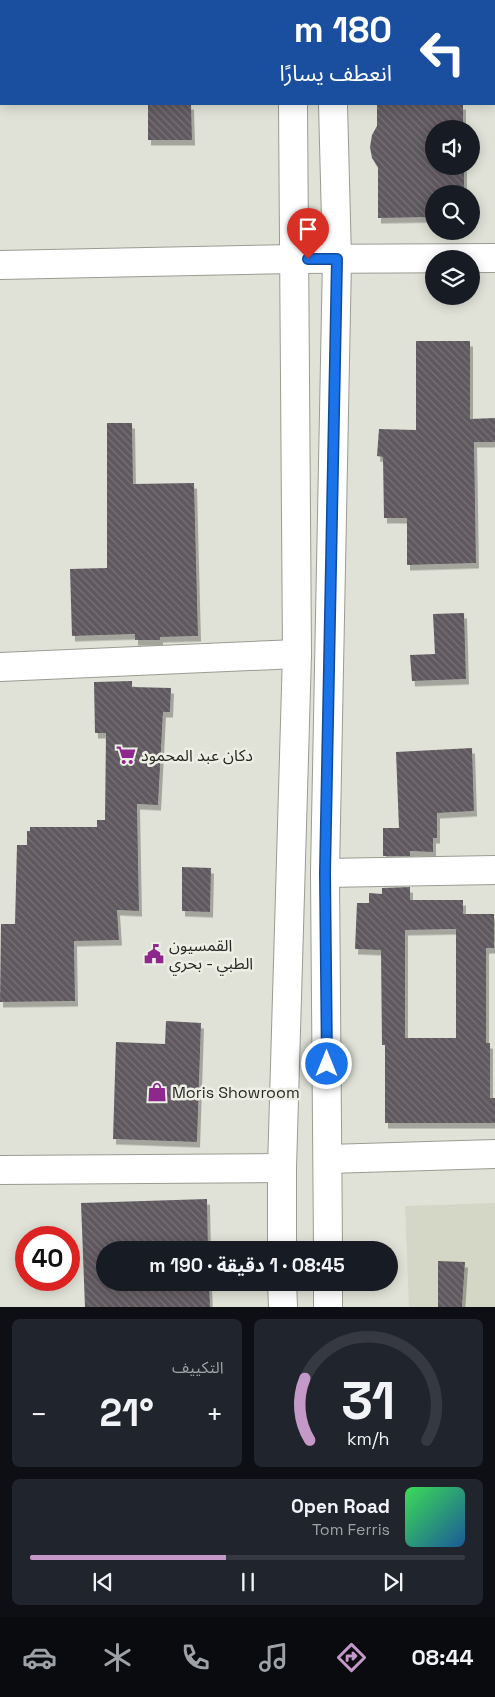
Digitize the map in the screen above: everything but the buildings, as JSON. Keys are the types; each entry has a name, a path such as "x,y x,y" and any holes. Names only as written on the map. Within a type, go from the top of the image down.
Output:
{"street":[{"path":"282,1241 282,1168 297,654 293,105"},
{"path":"328,1241 325,873 337,259 333,105"},
{"path":"0,265 495,258"},
{"path":"0,667 297,654"},
{"path":"325,873 495,870"},
{"path":"328,1159 495,1154"},
{"path":"0,1170 282,1168"},
{"path":"282,1291 283,1307"},
{"path":"328,1291 328,1307"}],"shaded area":[{"path":"495,1203 495,1307 409,1307 405,1206"}],"place":[{"name":"دكان عبد المحمود","path":"126,755"},
{"name":"القمسيون الطبي - بحري","path":"154,954"},
{"name":"Moris Showroom","path":"157,1092"}],"route":[{"path":"308,259 337,259 325,873 327,1064"}]}
